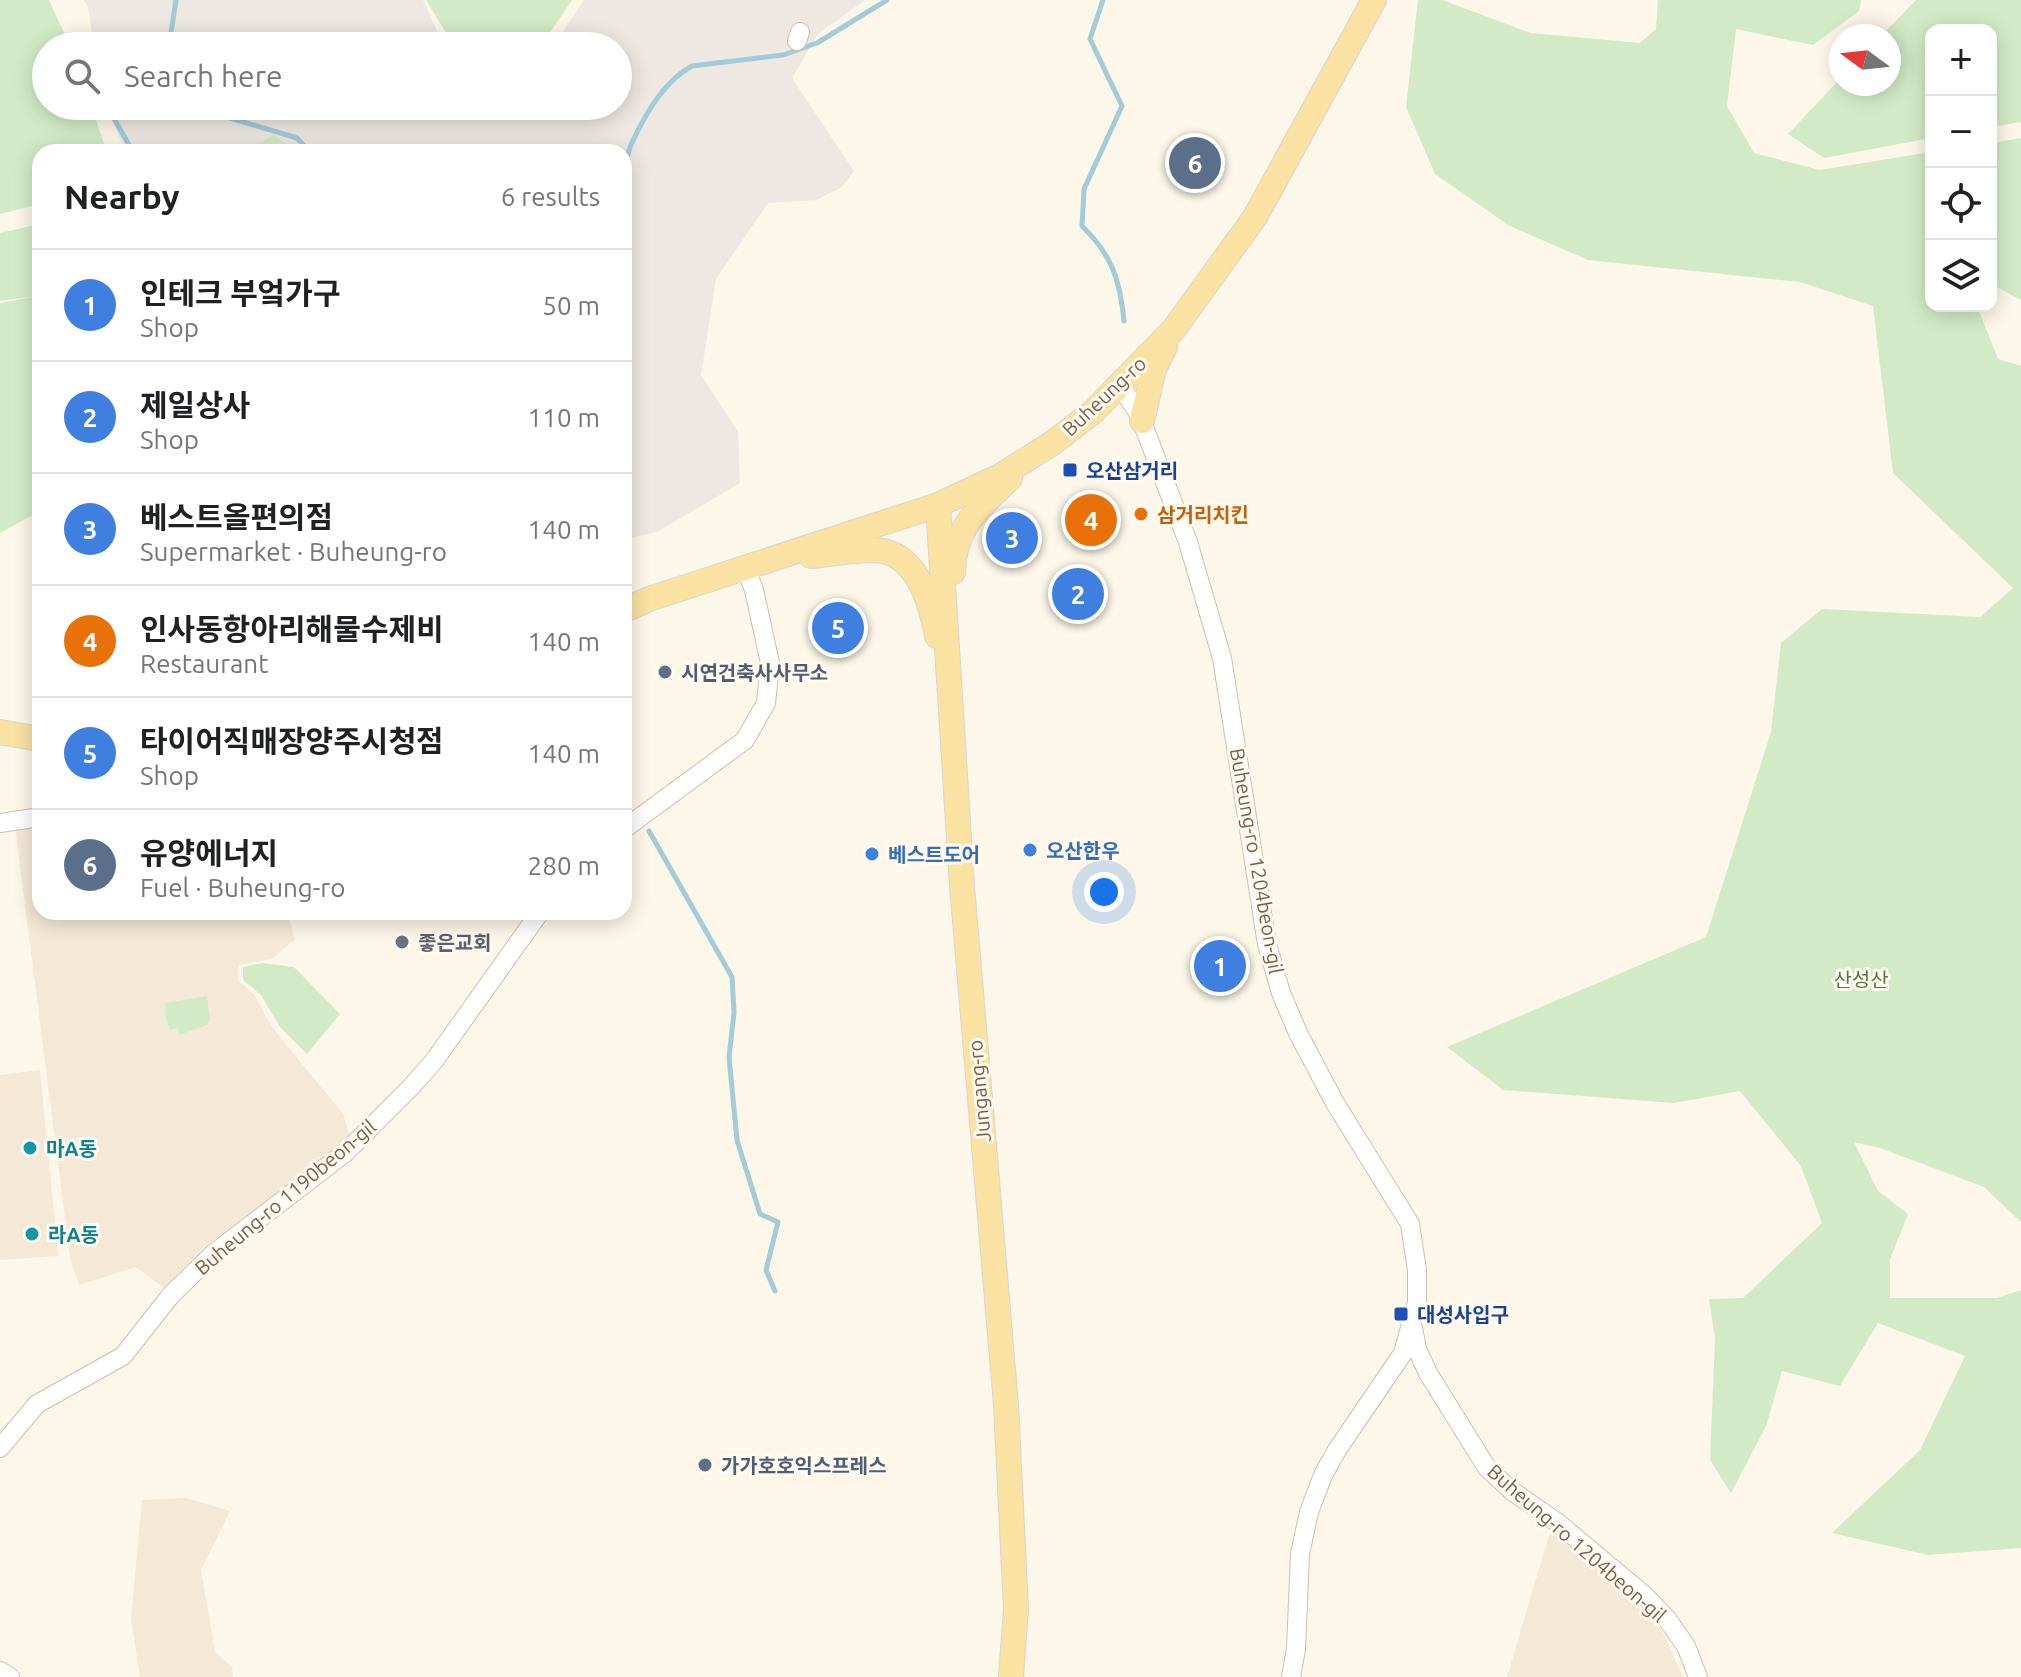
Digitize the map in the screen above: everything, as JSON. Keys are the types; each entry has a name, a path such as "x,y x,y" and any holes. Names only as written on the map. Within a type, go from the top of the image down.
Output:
{"main road":[{"name":"Buheung-ro","path":"632,607 938,505 1002,475 1094,411 1174,329 1255,217 1374,0"},
{"path":"1142,421 1154,369 1174,329"},
{"path":"947,634 955,553 966,523 1031,457"},
{"name":"Jungang-ro","path":"938,505 962,886 1006,1405 1016,1609 1011,1677"},
{"path":"776,558 875,550 907,564 923,588 934,619 952,726"},
{"path":"0,732 32,738"}],"street":[{"name":"Buheung-ro 1204beon-gil","path":"1119,384 1130,397 1142,421 1188,542 1222,658 1273,967 1298,1033 1335,1103 1410,1224 1417,1270 1417,1303 1403,1353 1337,1450 1316,1492 1300,1554 1296,1649 1291,1677"},
{"path":"632,823 745,740 766,703 770,663 754,590 746,569"},
{"path":"0,823 32,818"},
{"name":"Buheung-ro 1190beon-gil","path":"0,1448 37,1404 123,1356 171,1295 213,1254 346,1152 434,1061 534,920"},
{"name":"Buheung-ro 1204beon-gil","path":"1413,1324 1417,1349 1428,1373 1487,1468 1645,1596 1667,1619 1686,1646 1698,1677"},
{"path":"0,1671 10,1677"}],"shaded area":[{"path":"84,0 423,0 438,32 92,32"},
{"path":"584,0 865,0 818,34 792,78 854,171 842,187 816,200 768,203 716,279 701,375 738,432 740,483 657,532 632,537 632,144 123,144 112,120 632,120 632,32 562,32"},
{"path":"32,824 32,920 289,920 295,939 272,959 238,965 238,980 255,996 271,1026 343,1114 351,1140 204,1247 164,1288 136,1267 79,1285 70,1257 15,827"},
{"path":"40,1070 58,1256 0,1260 0,1075"},
{"path":"187,1498 230,1511 201,1570 215,1652 232,1667 233,1677 140,1677 131,1619 142,1500"},
{"path":"1551,1529 1662,1630 1683,1677 1507,1677"}],"green space":[{"path":"0,0 49,0 64,32 32,32 32,120 96,120 104,144 32,144 32,206 0,214"},
{"path":"426,0 572,0 550,32 445,32"},
{"name":"산성산","path":"1418,0 1442,0 1531,33 1640,43 1656,29 1658,0 1861,0 1859,11 1841,24 1829,24 1829,33 1813,45 1736,29 1727,106 1754,153 1820,170 1925,153 1925,312 1979,312 1998,359 2021,366 2021,1222 1984,1187 1880,1148 1854,1142 1878,1191 1908,1214 1890,1259 1890,1298 1997,1298 2021,1290 2021,1548 1928,1555 1832,1533 1920,1450 1965,1356 1878,1323 1840,1386 1782,1371 1766,1426 1731,1493 1710,1460 1715,1339 1709,1299 1743,1298 1822,1223 1801,1166 1740,1091 1674,1103 1503,1090 1447,1047 1706,937 1771,732 1781,643 1822,609 1980,617 2013,588 1893,473 1873,306 1800,282 1588,260 1508,225 1435,174 1406,107"},
{"path":"1916,0 2021,0 2021,122 1997,126 1997,24 1925,24 1925,139 1824,158 1788,134 1829,91 1829,96 1901,96 1901,24 1893,24"},
{"path":"273,135 287,144 255,144"},
{"path":"2021,138 2021,300 1997,287 1997,142"},
{"path":"32,226 32,297 0,301 0,233"},
{"path":"32,297 32,515 0,533 0,303"},
{"path":"261,963 294,967 340,1014 307,1054 280,1027 261,995 243,980 243,967"},
{"path":"207,996 210,1019 207,1025 179,1035 178,1028 170,1030 165,1003"}],"waterway":[{"path":"171,32 176,0"},
{"path":"632,144 664,90 692,66 783,55 817,43 887,0"},
{"path":"1103,0 1090,39 1122,106 1084,189 1082,226 1101,247 1113,269 1124,321"},
{"path":"115,120 128,144"},
{"path":"236,120 297,138 303,144"},
{"path":"649,831 732,977 734,1013 729,1057 737,1140 760,1214 778,1222 766,1270 775,1291"}],"place":[{"name":"유양에너지","path":"1195,163"},
{"name":"오산삼거리","path":"1070,470"},
{"name":"삼거리치킨","path":"1141,514"},
{"name":"인사동항아리해물수제비","path":"1091,520"},
{"name":"베스트올편의점","path":"1012,538"},
{"name":"제일상사","path":"1078,594"},
{"name":"타이어직매장양주시청점","path":"838,628"},
{"name":"시연건축사사무소","path":"665,672"},
{"name":"오산한우","path":"1030,850"},
{"name":"베스트도어","path":"872,854"},
{"name":"좋은교회","path":"402,942"},
{"name":"인테크 부엌가구","path":"1220,966"},
{"name":"마A동","path":"30,1148"},
{"name":"라A동","path":"32,1234"},
{"name":"대성사입구","path":"1401,1314"},
{"name":"가가호호익스프레스","path":"705,1465"}]}
